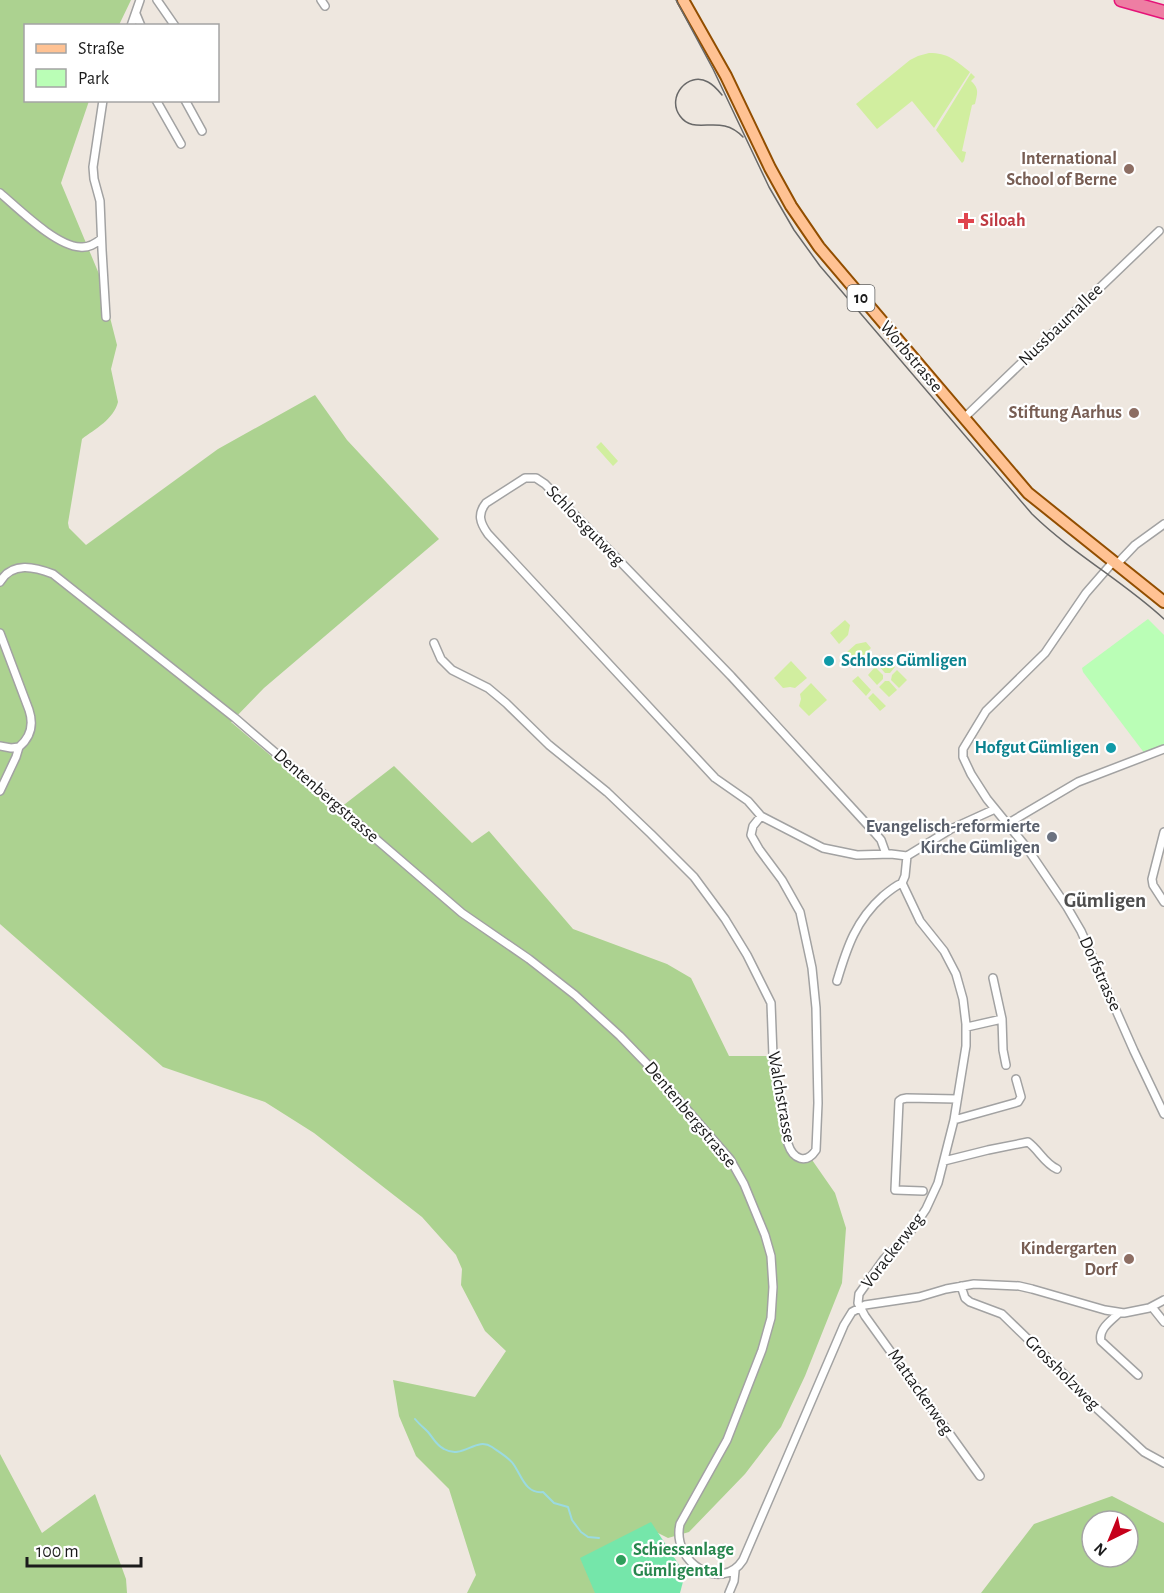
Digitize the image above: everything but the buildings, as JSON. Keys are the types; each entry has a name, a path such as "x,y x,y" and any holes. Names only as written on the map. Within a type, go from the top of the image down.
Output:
{"highway":[{"path":"1121,0 1164,12"},
{"path":"1142,0 1164,6"}],"main road":[{"name":"Worbstrasse","path":"683,0 726,76 791,206 850,285 1028,493 1164,602"}],"street":[{"path":"132,24 140,0"},
{"path":"157,0 174,24"},
{"path":"136,14 140,24"},
{"path":"103,102 93,167 100,201 106,317"},
{"path":"157,102 181,144"},
{"path":"186,102 202,131"},
{"path":"0,193 54,238 68,245 92,246 101,239"},
{"name":"Nussbaumallee","path":"964,418 1159,231"},
{"name":"Schlossgutweg","path":"761,816 748,801 703,767 488,534 480,516 486,503 525,478 536,478 545,484 740,685 878,837 886,854"},
{"path":"1115,563 1164,524"},
{"name":"Dorfstrasse","path":"1115,563 1086,593 1045,652 986,711 968,740 963,753 964,761 971,774 1045,873 1081,931 1164,1114"},
{"name":"Dentenbergstrasse","path":"0,582 4,576 14,570 27,566 53,574 236,718 462,913 529,959 575,995 620,1035 730,1159 744,1184 765,1235 771,1257 773,1287 771,1318 762,1350 728,1440 683,1519 679,1539 683,1553 694,1566 713,1573 735,1571"},
{"path":"0,633 32,718 29,734 19,747 0,791"},
{"name":"Walchstrasse","path":"434,643 441,659 452,670 488,688 549,745 607,792 694,877 725,918 771,1003 773,1056 789,1148 796,1156 805,1159 812,1156 816,1150 818,1103 816,1008 812,968 800,912 782,880 752,838 751,830 761,816"},
{"path":"0,746 19,747"},
{"path":"1007,824 1078,782 1164,749"},
{"path":"761,816 833,851 864,856 886,854 907,856 951,829 995,809"},
{"path":"1164,832 1152,879 1164,902"},
{"path":"837,981 850,941 861,920 873,905 894,887 903,883 907,856"},
{"name":"Vorackerweg","path":"861,1307 858,1303 859,1294 884,1259 916,1224 935,1191 954,1120 967,1027 956,974 944,951 920,921 903,883"},
{"path":"993,978 1002,1019 1006,1065"},
{"path":"967,1027 1002,1019"},
{"path":"954,1120 1018,1102 1021,1096 1016,1078"},
{"path":"923,1191 895,1190 899,1101 907,1098 957,1099"},
{"path":"944,1161 1028,1142 1035,1147 1049,1166 1057,1169"},
{"path":"729,1593 735,1571 751,1545 844,1325 852,1312 861,1307 974,1284 1032,1288 1119,1313 1152,1307 1164,1300"},
{"name":"Grossholzweg","path":"961,1286 965,1298 1002,1314 1094,1406 1144,1452 1164,1463"},
{"name":"Mattackerweg","path":"861,1307 865,1316 980,1476"},
{"path":"1152,1307 1164,1322"},
{"path":"1119,1313 1101,1332 1100,1338 1138,1375"}],"green space":[{"path":"0,0 131,0 119,24 24,24 24,102 89,102 61,183 99,274 117,345 111,369 118,402 113,414 82,439 69,528 86,545 218,449 315,395 347,440 439,539 264,688 231,722 336,811 394,766 472,843 489,831 573,929 667,964 691,978 729,1056 773,1056 793,1154 810,1157 835,1193 846,1228 842,1283 805,1376 781,1427 745,1474 689,1532 668,1538 658,1533 623,1593 467,1593 476,1575 449,1489 416,1456 399,1416 393,1380 475,1397 506,1351 485,1331 461,1285 462,1269 456,1255 422,1217 314,1133 265,1102 163,1067 0,924"},
{"path":"929,53 946,56 970,72 934,128 912,101 877,129 856,104 910,60"},
{"path":"971,73 975,77 971,81 977,89 977,94 975,104 972,105 962,151 966,152 962,163 936,130"},
{"path":"601,442 618,461 613,466 596,447"},
{"path":"1148,619 1164,635 1164,746 1145,754 1082,668"},
{"path":"845,620 850,625 848,635 839,644 830,633"},
{"path":"866,642 871,648 857,662 847,652 856,644"},
{"path":"886,657 895,667 890,673 885,673 878,665"},
{"path":"791,661 807,678 795,688 783,688 774,678"},
{"path":"875,667 883,675 883,679 877,685 868,675"},
{"path":"897,670 907,680 899,688 891,680"},
{"path":"858,676 871,690 866,696 852,681"},
{"path":"885,681 889,681 897,690 889,697 879,687"},
{"path":"811,683 827,700 809,716 799,706 800,694"},
{"path":"873,693 886,706 880,711 868,698"},
{"path":"0,1454 42,1533 95,1494 126,1579 127,1593 0,1593"},
{"path":"1112,1496 1137,1509 1080,1509 1080,1569 1140,1569 1140,1511 1164,1523 1164,1593 981,1593 1034,1524"},
{"path":"651,1522 685,1574 680,1593 595,1593 580,1558"}],"waterway":[{"path":"415,1419 439,1446 451,1452 480,1444 492,1447 512,1462 528,1488 543,1492 554,1503 568,1507 572,1520 581,1532 588,1537 599,1538"}],"tram line":[{"path":"676,0 713,69 769,187 794,230 820,266 1032,514 1064,542 1132,592 1164,619"},
{"path":"722,95 708,82 693,80 681,88 677,94 676,109 686,122 693,125 726,126 743,137"}],"place":[{"name":"International School of Berne","path":"1129,169"},
{"name":"Siloah","path":"966,221"},
{"name":"Stiftung Aarhus","path":"1134,413"},
{"name":"Schloss Gümligen","path":"829,661"},
{"name":"Hofgut Gümligen","path":"1111,748"},
{"name":"Evangelisch-reformierte Kirche Gümligen","path":"1052,837"},
{"name":"Kindergarten Dorf","path":"1129,1259"},
{"name":"Schiessanlage Gümligental","path":"621,1560"}],"district":[{"name":"Gümligen","path":"1105,900"}]}
